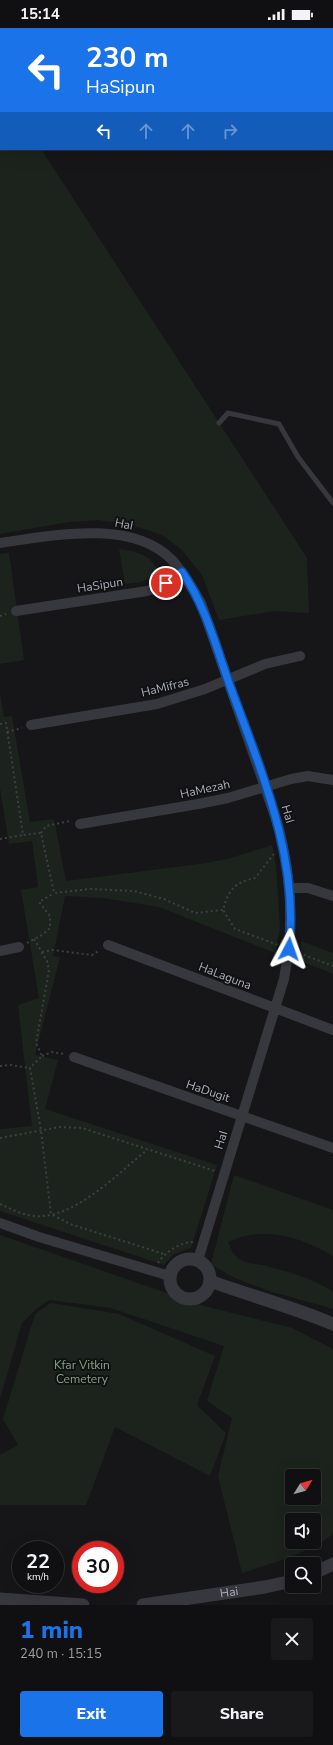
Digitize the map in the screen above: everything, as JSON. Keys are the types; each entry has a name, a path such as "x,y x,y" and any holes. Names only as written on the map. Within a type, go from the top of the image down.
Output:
{"street":[{"name":"HaI","path":"0,543 80,533 121,536 152,546 171,559 182,572 201,603 266,786 283,842 290,888 289,949 284,979 198,1260"},
{"name":"HaSipun","path":"16,611 147,591 157,588 182,572"},
{"name":"HaMifras","path":"31,726 157,704 228,680 266,664 300,656"},
{"name":"HaMezah","path":"80,824 198,804 291,779 308,776 333,780"},
{"path":"290,888 308,888 333,896"},
{"name":"HaLaguna","path":"108,945 333,1030"},
{"path":"0,951 20,947"},
{"name":"HaDugit","path":"74,1058 333,1148"},
{"path":"0,1223 39,1237 170,1276"},
{"path":"188,1258 198,1260 208,1270 210,1281 204,1293 199,1297 186,1298 175,1292 171,1286 170,1276 173,1268 182,1260 188,1258"},
{"path":"210,1281 311,1315 333,1324"},
{"path":"321,1570 333,1564"},
{"name":"Hai","path":"143,1605 265,1587 285,1583"},
{"path":"0,1599 83,1605"}],"lane":[{"path":"219,423 228,413 279,424 298,457 333,503"}],"path":[{"path":"0,724 6,723 23,835"},
{"path":"7,732 31,726"},
{"path":"54,893 41,833 46,826 72,821 80,824"},
{"path":"0,839 41,833"},
{"path":"283,842 255,878 241,881 233,888 226,898 223,910 235,929 333,966"},
{"path":"20,947 50,928 50,916 40,902 54,893 90,889 134,891 164,899 195,913 223,910"},
{"path":"34,939 42,952 49,970 36,1043 42,1056"},
{"path":"42,952 53,950 92,955 108,945"},
{"path":"30,1068 42,1056 52,1052 74,1058"},
{"path":"0,1066 11,1065 30,1068"},
{"path":"30,1068 41,1130 51,1214"},
{"path":"0,1138 60,1127 82,1128 224,1174"},
{"path":"0,1204 16,1212 35,1216 70,1209 84,1200 147,1150"},
{"path":"51,1214 70,1224 164,1254"},
{"path":"152,1271 164,1254 180,1245 191,1242 203,1242"}],"green space":[{"path":"0,150 42,150 307,558 309,613 275,611 219,620 202,575 182,550 162,535 132,525 98,520 69,522 0,534"},
{"path":"119,549 131,551 148,558 156,567 158,573 142,582 125,584"},
{"path":"9,553 24,660 0,664 0,554"},
{"path":"0,693 4,717 12,716 30,822 54,819 66,881 207,863 231,858 272,845 276,866 280,928 275,953 159,907 103,898 65,896 53,956 60,957 35,1055 58,1060 45,1109 217,1165 191,1248 174,1254 164,1265 0,1211 0,1129 32,1126 18,1005 39,998 21,890 38,887 32,841 9,844 0,788"},
{"path":"301,941 333,953 333,974 301,961"},
{"path":"234,1175 333,1210 333,1256 307,1243 269,1234 255,1234 228,1242 234,1254 241,1260 292,1273 326,1287 333,1292 333,1309 254,1286 224,1272 211,1264"},
{"path":"0,1235 201,1305 292,1328 333,1349 333,1534 321,1542 321,1513 285,1513 285,1549 308,1549 289,1557 285,1557 285,1559 277,1562 242,1573 218,1476 232,1418 207,1401 224,1346 111,1308 49,1300 36,1309 22,1323 0,1399"},
{"name":"Kfar Vitkin Cemetery","path":"51,1303 119,1314 215,1356 197,1405 226,1433 210,1476 115,1427 86,1505 0,1505 0,1455 18,1445 3,1419 35,1314"}],"route":[{"path":"166,583 182,572 201,603 269,793 286,855 289,876 291,910 289,949"}]}
